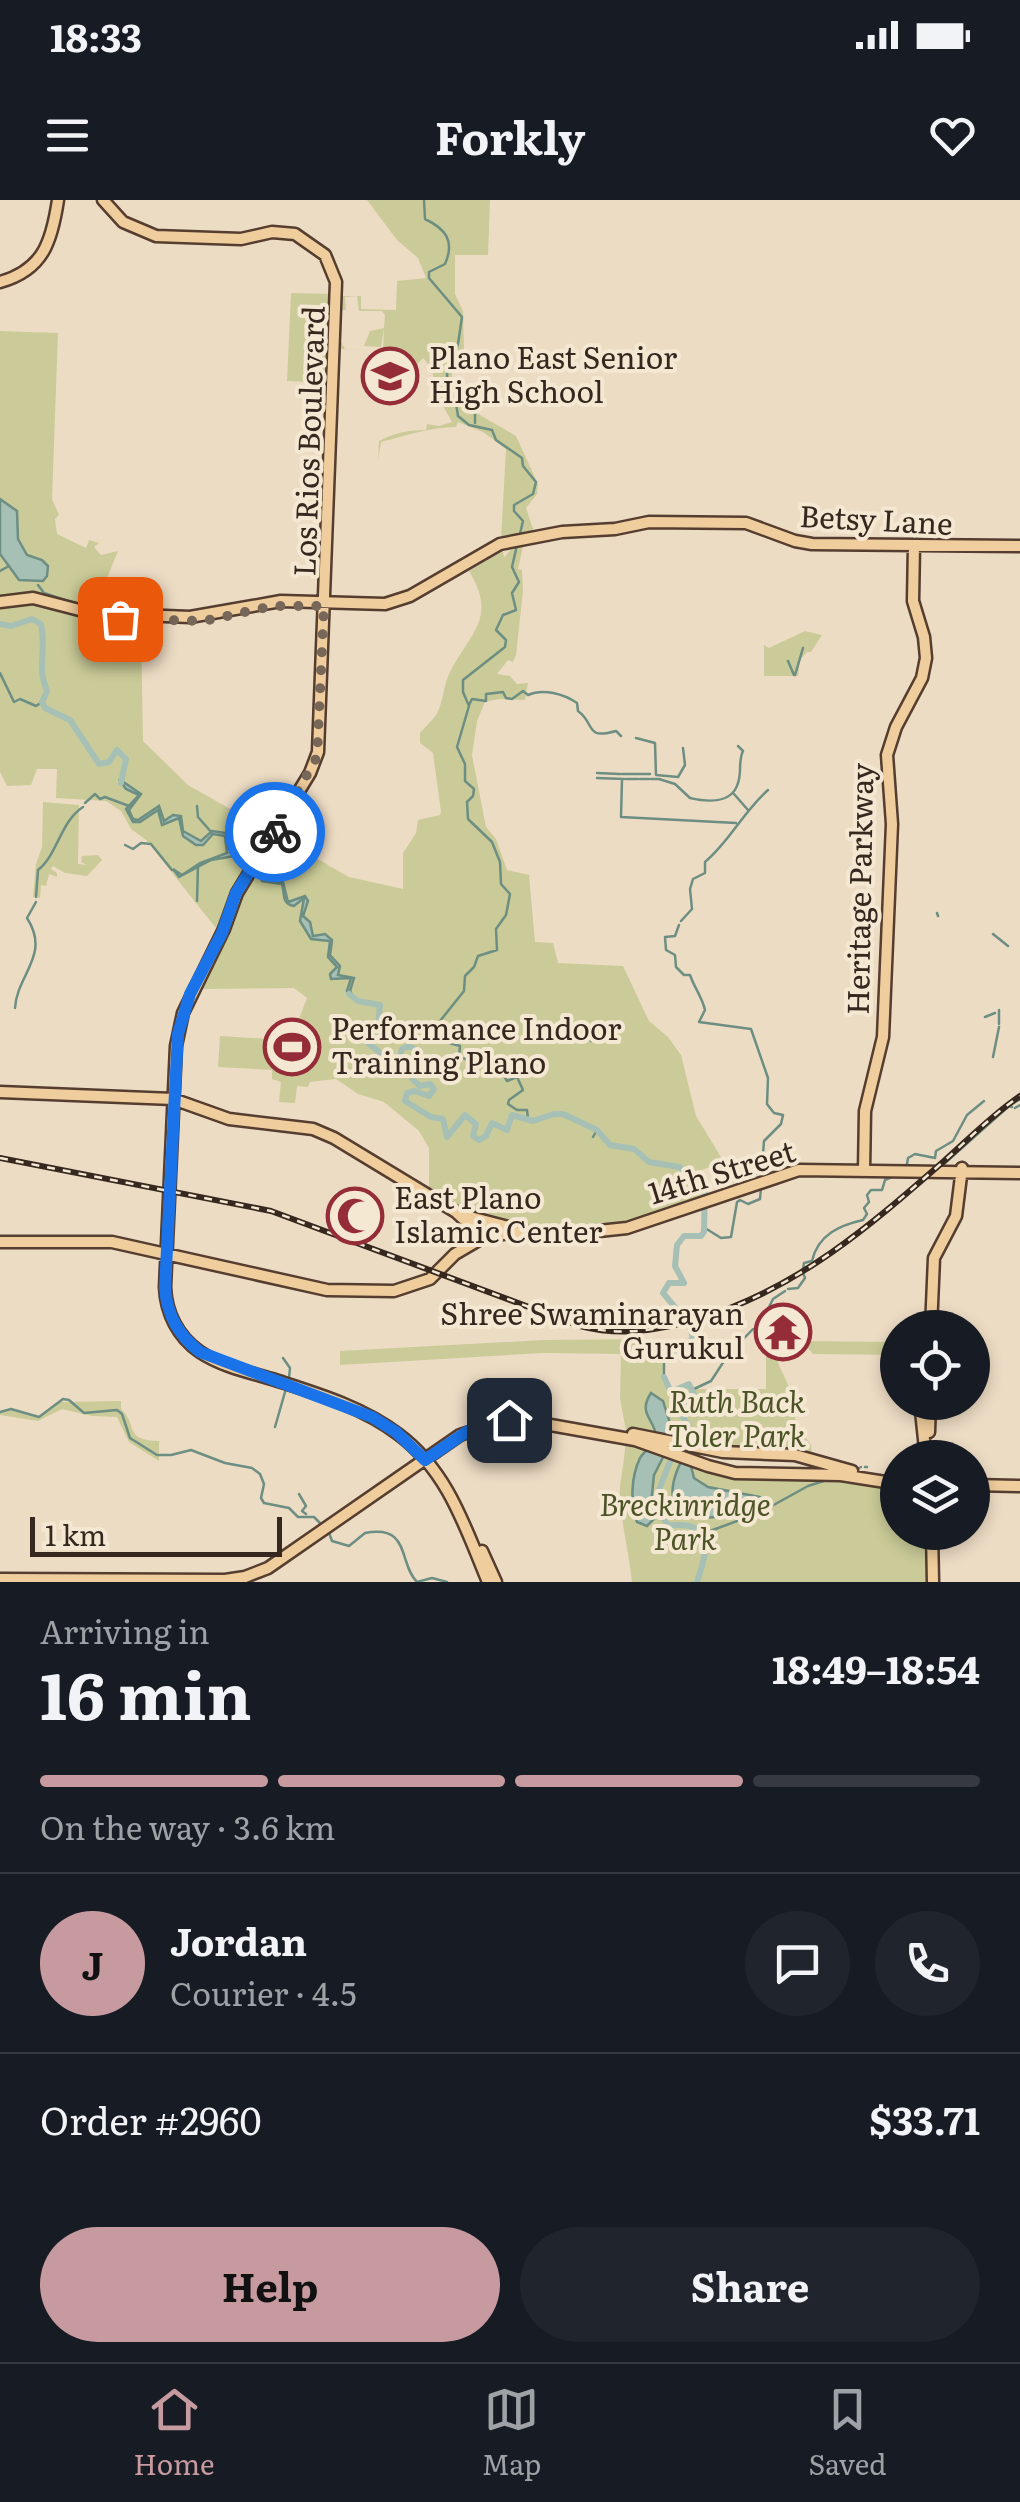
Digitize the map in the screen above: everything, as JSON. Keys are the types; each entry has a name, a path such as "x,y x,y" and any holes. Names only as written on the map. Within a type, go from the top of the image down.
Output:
{"main road":[{"path":"1,279 24,272 46,248 54,230 55,200"},
{"name":"Los Rios Boulevard","path":"106,200 128,220 155,231 242,234 285,228 305,234 320,244 332,260 340,287 317,757 243,886 230,927 190,1005 176,1072 167,1293 172,1321 200,1352 373,1415 399,1431 425,1456"},
{"name":"Betsy Lane","path":"0,604 33,598 91,614 190,617 281,603 387,608 405,604 491,551 508,545 650,525 746,522 804,543 1020,549"},
{"name":"Heritage Parkway","path":"864,1167 868,1096 883,1037 892,824 887,754 896,727 922,678 926,658 913,601 914,548"},
{"path":"0,1094 175,1101 239,1123 309,1128 326,1134 432,1199 460,1218 472,1236"},
{"name":"14th Street","path":"513,1228 618,1230 799,1170 1014,1170"},
{"path":"935,1310 940,1256 961,1219 963,1170"},
{"path":"432,1199 486,1224 513,1228"},
{"path":"456,1212 468,1222 472,1236"},
{"path":"0,1240 105,1240 322,1285 389,1287 421,1278 472,1236 513,1228"},
{"name":"14th Street","path":"472,1236 580,1230"},
{"path":"0,1577 239,1579 268,1568 425,1456 461,1432 492,1418 524,1416 708,1449 788,1454 880,1477"},
{"path":"641,1438 708,1466 742,1474 880,1479"},
{"path":"425,1456 460,1502 490,1579"},
{"path":"990,1482 1020,1483"},
{"path":"935,1550 936,1582"}],"green space":[{"path":"367,200 490,200 488,255 455,255 455,294 463,311 464,351 452,373 452,383 468,408 516,436 538,484 537,494 526,508 535,535 501,539 506,449 483,432 458,422 456,427 381,442 378,460 379,441 384,438 426,430 427,424 452,422 428,363 423,358 414,368 389,364 389,358 395,359 383,351 385,315 382,311 359,311 357,296 361,296 361,309 396,310 397,281 426,278 418,258 397,240"},
{"path":"291,293 334,294 330,383 287,381"},
{"path":"384,328 381,347 364,346 370,331"},
{"path":"0,331 58,333 52,499 59,515 55,519 57,534 86,548 89,540 99,543 94,547 101,555 118,551 102,590 98,612 55,601 0,600"},
{"path":"523,546 518,569 522,570 523,591 516,655 497,674 510,676 517,684 528,683 525,700 485,702 477,721 472,755 486,827 496,839 507,870 529,875 535,942 553,943 558,963 623,966 649,1021 681,1055 696,1116 724,1162 690,1174 706,1194 625,1222 517,1226 470,1216 429,1192 429,1148 419,1131 384,1102 358,1094 336,1079 297,1086 295,1103 279,1102 281,1082 272,1079 272,1070 218,1067 220,1036 287,1040 307,998 294,988 199,989 229,932 215,927 146,840 131,829 121,811 106,801 56,798 57,769 37,769 31,785 7,786 0,772 0,608 34,603 86,618 141,622 143,741 188,785 349,877 403,889 403,853 416,833 418,820 441,812 433,753 420,743 420,733 436,715 448,675 478,623 481,600 469,571 503,551 504,558 511,549"},
{"path":"805,631 822,635 800,660 798,676 764,676 764,645 769,648"},
{"path":"43,802 79,805 78,864 87,865 81,862 82,856 98,855 102,860 87,876 65,873 53,866 57,877 49,874 46,886 41,885 40,898 33,897 42,847"},
{"name":"Ruth Back Toler Park","path":"649,1339 649,1353 671,1353 664,1363 666,1385 672,1392 689,1384 694,1389 766,1389 766,1354 778,1354 791,1391 796,1423 811,1445 812,1455 712,1448 626,1431 620,1398 621,1354 543,1353 340,1365 340,1351 544,1340"},
{"path":"802,1341 880,1342 880,1355 813,1354"},
{"path":"121,1401 121,1409 136,1435 159,1441 159,1461 129,1442 117,1417 62,1409 38,1421 0,1415 11,1409 39,1417 57,1402"},
{"name":"Breckinridge Park","path":"625,1440 703,1467 880,1485 880,1550 929,1550 930,1582 632,1582 620,1503"}],"shaded area":[{"path":"0,499 17,511 18,539 27,555 48,566 43,581 19,580 0,554"},
{"path":"119,779 141,794 129,810 133,819 138,820 159,806 164,821 173,815 181,816 183,831 201,841 212,831 226,833 230,852 251,854 262,879 283,882 288,902 305,896 308,901 303,916 310,922 313,936 325,934 332,940 330,955 340,966 338,975 354,978 350,991 355,1000 347,991 351,978 331,979 330,974 337,967 328,957 330,941 311,939 300,921 304,898 294,906 287,903 282,884 262,881 246,854 211,860 179,877 173,869 182,875 200,863 227,853 225,836 213,834 203,845 196,845 183,836 179,818 162,825 158,810 140,822 133,822 126,809 139,795 126,789"},
{"path":"651,1393 663,1401 674,1436 654,1475 651,1504 655,1518 647,1526 637,1522 632,1490 640,1458 655,1438 646,1412"},
{"path":"688,1449 694,1453 694,1478 708,1487 760,1497 760,1505 719,1516 686,1514 677,1506 673,1493 676,1474"}],"waterway":[{"path":"424,200 425,219 438,227 449,242 445,264 429,272 429,278 462,317 458,344 447,374 448,390 458,416 469,425 492,430 496,440 522,458 523,466 536,482 533,494 514,505 523,521 519,538"},
{"path":"475,396 475,423"},
{"path":"517,545 512,567 519,582 512,593 516,610 503,615 496,630 506,640 505,647 463,680 469,706 457,747 465,764 465,781 474,789 467,802 468,819 492,842 500,862 501,884 510,894 506,915 496,929 497,950 478,956 465,976 464,991 440,1021 446,1042 460,1046 459,1056 477,1065 490,1059 489,1072 500,1069 507,1081 517,1077 523,1090 508,1104 517,1110 527,1110 528,1119"},
{"path":"0,571 9,566"},
{"path":"38,585 44,593 77,604"},
{"path":"0,624 11,626 32,619 41,624 45,708 70,720 99,764 109,762 117,750 126,759 121,783"},
{"path":"795,675 803,648"},
{"path":"788,661 794,675"},
{"path":"0,673 14,702 20,699 36,706 42,702"},
{"path":"469,705 472,699 486,701 486,694 503,692 512,699 523,691 528,695 553,693 577,703 578,711 595,732 616,731 621,736"},
{"path":"636,738 655,743 656,775 678,777 685,765 683,748"},
{"path":"659,779 675,784 690,798 725,798 735,790 739,779 743,751 738,746"},
{"path":"597,773 620,774"},
{"path":"622,774 650,774"},
{"path":"597,778 624,779"},
{"path":"622,779 621,817 736,823"},
{"path":"626,779 638,779"},
{"path":"640,779 649,779"},
{"path":"651,779 657,779"},
{"path":"681,921 692,909 693,879 705,873 705,862 768,790"},
{"path":"85,803 95,794 100,799 105,797 129,806"},
{"path":"734,794 748,810"},
{"path":"197,806 198,817 212,833"},
{"path":"36,897 38,870 69,821 83,807"},
{"path":"125,845 133,849 141,843 151,844 172,870"},
{"path":"197,901 198,865"},
{"path":"15,1008 34,954 36,943 27,918 36,902"},
{"path":"679,925 675,936 665,937 666,950 675,955 676,967 690,975 700,996 705,1010 699,1022 751,1029 768,1078 767,1104 774,1113 783,1115 781,1124 764,1141 756,1174"},
{"path":"993,934 1008,946"},
{"path":"349,994 358,1001 380,1005 378,1026 368,1043 391,1067 397,1066 402,1049 409,1046 416,1050 412,1079 420,1086 430,1084 434,1089 429,1096 415,1091 407,1093 405,1101 431,1117 443,1119 447,1137 465,1115 476,1124 473,1136 479,1140 486,1136 492,1123 507,1130 512,1115 533,1121 563,1114 597,1130 610,1145 634,1149 649,1162 679,1167 705,1186 704,1232 701,1236 684,1236 677,1245 675,1266 684,1283 669,1283 663,1293 690,1325 693,1339 671,1353"},
{"path":"999,1010 999,1024"},
{"path":"985,1017 995,1013"},
{"path":"584,1023 591,1041"},
{"path":"993,1057 999,1027"},
{"path":"1009,1106 1020,1099"},
{"path":"907,1164 915,1154 935,1158 936,1151 953,1141 967,1115 984,1101"},
{"path":"1015,1108 1020,1105"},
{"path":"944,1164 1012,1107"},
{"path":"593,1137 597,1130"},
{"path":"803,1270 804,1263 812,1261 825,1237 863,1220 869,1202 867,1195 871,1190 882,1190 885,1180 894,1176"},
{"path":"705,1228 721,1238 731,1237 737,1202 748,1204 760,1199 761,1188"},
{"path":"788,1289 798,1288 805,1278 803,1273"},
{"path":"767,1311 773,1299 785,1291"},
{"path":"694,1389 711,1381 728,1355 753,1329"},
{"path":"664,1377 664,1363 671,1353"},
{"path":"283,1358 290,1368 289,1378"},
{"path":"664,1377 671,1392 689,1384 694,1394 681,1408 689,1426 659,1490 669,1507 664,1519 667,1525 689,1526 703,1537 705,1552 697,1582"},
{"path":"275,1427 285,1392"},
{"path":"0,1412 11,1409 39,1417 63,1399 84,1413 117,1410 130,1438 157,1455 191,1450 252,1468 264,1484 264,1503 289,1508 298,1517 314,1517 322,1525"},
{"path":"857,1469 861,1467"},
{"path":"705,1544 710,1531 830,1479"},
{"path":"299,1494 306,1514"},
{"path":"328,1530 332,1541 349,1546 365,1533 390,1534 401,1547 417,1582 432,1578 447,1582"}],"railway":[{"path":"0,1158 271,1211 580,1326 641,1331 736,1306 801,1273 888,1209 1020,1096"}],"way so far":[{"path":"120,619 190,622 273,606 324,606 317,757 275,832"}],"place":[{"name":"Plano East Senior High School","path":"390,376"},
{"name":"Performance Indoor Training Plano","path":"292,1047"},
{"name":"East Plano Islamic Center","path":"355,1216"},
{"name":"Shree Swaminarayan Gurukul","path":"783,1332"}],"route":[{"path":"275,832 236,893 222,933 190,994 178,1034 165,1288 170,1314 184,1338 200,1352 372,1417 396,1432 425,1460 468,1431 509,1420"}]}
